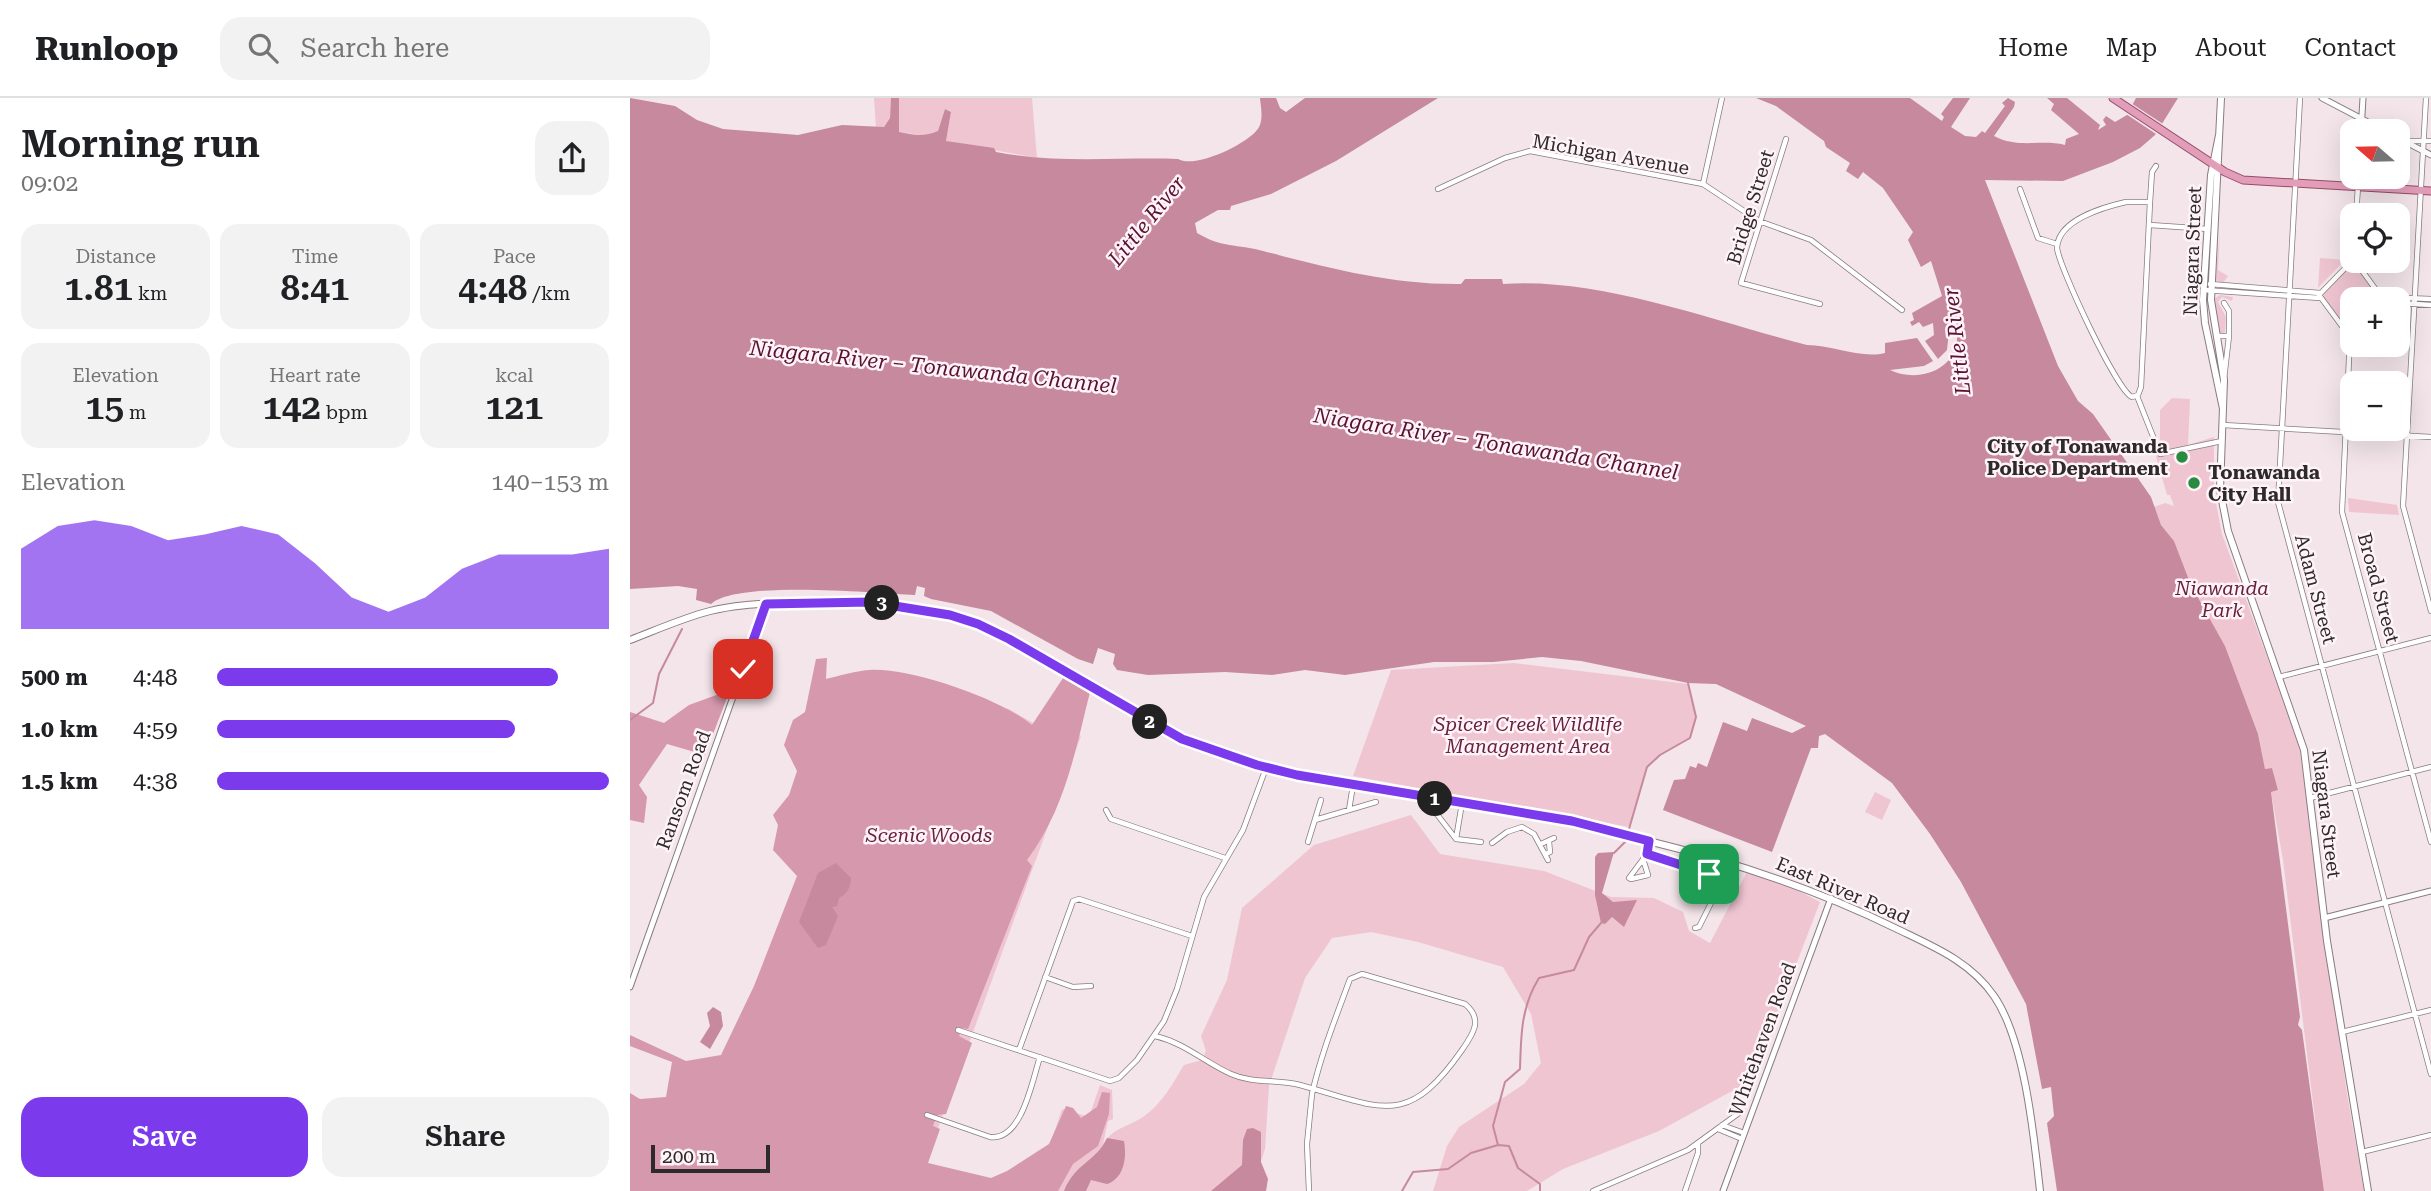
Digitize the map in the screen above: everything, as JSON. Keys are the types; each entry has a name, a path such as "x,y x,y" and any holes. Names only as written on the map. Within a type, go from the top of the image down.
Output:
{"main road":[{"path":"2113,98 2216,166 2244,180 2340,186"},
{"name":"Niagara Street","path":"2221,98 2205,323 2222,410 2222,511 2301,740 2323,918 2368,1191"},
{"path":"2390,189 2431,191"},
{"name":"Niagara Street","path":"2208,287 2224,380 2222,410"},
{"name":"East River Road","path":"630,640 708,611 766,604 878,602 970,621 1018,644 1171,734 1266,768 1584,824 1798,884 1953,957 1971,970 1994,996 2009,1026 2017,1056 2032,1127 2040,1191"}],"street":[{"path":"1722,98 1703,184 1759,221 1811,240 1902,310"},
{"name":"Adam Street","path":"2300,98 2278,502 2431,1074"},
{"path":"2322,98 2362,119 2363,98"},
{"path":"2410,378 2426,98"},
{"name":"Bridge Street","path":"1786,139 1741,283 1820,304"},
{"path":"2410,140 2431,141"},
{"path":"2410,144 2431,155"},
{"name":"Michigan Avenue","path":"1438,189 1505,158 1530,151 1703,184"},
{"path":"2156,166 2152,172 2141,387 2137,396 2160,454 2211,441 2222,441"},
{"path":"2020,190 2038,238 2057,244"},
{"path":"2137,396 2127,395 2102,350 2058,257 2057,244 2062,231 2073,223 2120,203 2150,202"},
{"path":"2150,225 2212,229"},
{"path":"2208,287 2320,295 2342,273"},
{"path":"2363,273 2374,287"},
{"path":"2320,295 2340,321"},
{"path":"2410,302 2431,299"},
{"path":"2410,301 2431,305"},
{"name":"Niagara Street","path":"2224,303 2229,311 2224,380"},
{"name":"Niagara Street","path":"2215,336 2228,336"},
{"path":"2223,425 2340,432"},
{"path":"2410,436 2431,437"},
{"name":"Broad Street","path":"2344,441 2342,512 2431,842"},
{"path":"2407,441 2403,506 2431,611"},
{"name":"Ransom Road","path":"630,987 766,604"},
{"path":"2279,677 2431,638"},
{"path":"2310,798 2431,767"},
{"path":"958,1030 1113,1081 1137,1060 1155,1035 1174,999 1204,897 1249,816 1266,768"},
{"path":"1349,810 1353,785"},
{"path":"1308,842 1321,800"},
{"path":"1315,820 1376,802"},
{"path":"1457,839 1462,803"},
{"path":"1106,810 1111,819 1225,858"},
{"path":"1436,813 1457,839 1481,842"},
{"path":"1522,828 1524,814"},
{"path":"1492,843 1507,832 1522,828 1529,830 1541,844 1547,857 1550,852 1549,842"},
{"path":"1541,844 1555,838"},
{"path":"1645,857 1648,875 1629,878 1645,857 1649,841"},
{"path":"1645,857 1714,876 1717,884 1715,895 1699,927 1695,928"},
{"path":"1709,874 1712,859"},
{"path":"2323,918 2431,891"},
{"name":"Whitehaven Road","path":"1723,1191 1831,898"},
{"path":"1019,1050 1070,905 1079,899 1192,936"},
{"path":"1155,1035 1188,1047 1237,1076 1291,1083 1313,1090 1327,1095 1371,1105 1397,1105 1420,1097 1443,1078 1474,1034 1474,1011 1465,1004 1362,974 1350,979 1318,1064 1313,1090 1307,1144 1309,1191"},
{"path":"1045,977 1073,987 1091,985"},
{"path":"2341,1033 2431,1010"},
{"path":"927,1115 990,1137 999,1136 1016,1125 1040,1057"},
{"path":"1593,1191 1698,1144 1739,1113"},
{"path":"1722,1125 1743,1136"},
{"path":"1717,1129 1743,1136"},
{"path":"2361,1152 2431,1135"},
{"path":"1685,1191 1699,1153 1698,1144"}],"green space":[{"path":"874,98 891,98 890,118 884,127 876,128"},
{"path":"899,98 1032,98 1037,158 946,141 951,112 945,109 938,131 928,136 899,132"},
{"path":"2220,232 2218,270 2228,276 2223,283 2215,280"},
{"path":"2320,258 2340,260 2340,265 2318,288"},
{"path":"2343,273 2362,273 2372,287 2340,287 2340,321 2324,298 2324,293"},
{"path":"2220,295 2233,297 2232,301 2222,297 2218,302 2226,317 2225,332 2221,335 2218,334 2214,299"},
{"name":"Niawanda Park","path":"2172,398 2190,399 2188,445 2214,437 2214,493 2222,534 2299,744 2347,1094 2364,1191 2324,1191 2283,860 2271,792 2278,790 2272,768 2265,769 2258,734 2225,646 2191,585 2174,541 2161,525 2154,507 2165,503 2174,506 2170,495 2167,495 2153,446 2160,445 2160,410"},
{"path":"2348,498 2397,505 2399,515 2349,512"},
{"name":"Scenic Woods","path":"827,658 826,679 853,672 887,670 930,679 978,695 1032,725 1065,675 1090,692 1060,800 1040,841 1027,860 1032,866 968,1029 962,1028 959,1036 972,1043 946,1114 937,1115 933,1126 940,1129 928,1163 991,1178 1049,1144 1066,1106 1073,1108 1081,1118 1097,1107 1102,1092 1110,1093 1109,1114 1098,1146 1073,1164 1058,1191 630,1191 630,1093 640,1099 666,1097 672,1062 630,1046 630,1035 686,1061 721,1055 754,986 797,876 773,850 778,825 773,815 789,795 797,771 784,745 793,720 805,712 816,659"},
{"name":"Spicer Creek Wildlife Management Area","path":"1514,663 1688,684 1696,717 1690,738 1660,755 1647,767 1629,827 1353,776 1391,670"},
{"path":"1066,675 1082,684 1059,722 1081,736 925,1164 989,1185 1050,1145 1062,1109 1089,1117 1100,1085 1112,1090 1113,1119 1108,1121 1103,1144 1117,1131 1150,1112 1184,1065 1202,1060 1206,1051 1201,1036 1227,980 1242,908 1314,845 1411,815 1440,854 1544,871 1611,897 1654,898 1683,912 1689,931 1710,943 1747,872 1789,886 1820,902 1752,1080 1659,1131 1563,1169 1527,1191 1433,1191 1447,1146 1459,1127 1524,1084 1541,1063 1531,1014 1503,967 1418,942 1371,932 1332,938 1305,978 1269,1086 1265,1149 1251,1191 684,1191 1007,708 1035,724"},
{"path":"730,690 705,755 667,744 639,785 647,797 644,823 630,820 630,712 664,723 689,705"},
{"path":"1875,792 1891,800 1882,820 1865,812"}],"water":[{"path":"630,98 675,106 697,120 723,129 798,135 842,125 884,127 890,118 891,98 899,98 899,132 919,135 938,131 945,109 951,112 946,141 994,148 996,152 1041,158 1196,161 1219,154 1251,136 1261,123 1260,98 1276,98 1280,108 1286,112 1305,98 1438,98 1336,161 1271,194 1231,206 1230,210 1218,210 1195,223 1197,233 1222,243 1336,269 1410,282 1461,284 1465,279 1502,279 1503,284 1578,287 1617,294 1807,345 1856,353 1885,353 1885,343 1917,338 1933,361 1924,366 1890,370 1912,375 1933,371 1942,366 1955,350 1957,339 1957,324 1951,312 1947,350 1938,359 1925,341 1934,335 1933,323 1923,327 1919,322 1912,326 1910,322 1914,320 1912,313 1942,296 1931,261 1921,267 1908,240 1913,232 1883,188 1863,172 1858,179 1846,171 1850,163 1826,147 1824,141 1776,106 1756,98 1910,98 1942,121 1944,117 1941,114 1953,98 1970,98 1951,127 1965,136 1976,137 1982,131 1985,133 2005,106 2002,103 2008,98 2015,102 2014,107 1994,136 2012,142 2065,145 2066,139 2079,134 2051,110 2054,104 2047,98 2067,98 2100,125 2098,130 2106,125 2103,120 2106,116 2115,122 2127,115 2136,98 2178,98 2155,135 2140,148 2113,162 2063,181 1985,180 2058,366 2078,401 2093,414 2151,497 2161,525 2174,541 2191,585 2225,646 2258,734 2265,769 2272,768 2278,790 2271,792 2300,1017 2298,1025 2302,1030 2324,1191 2057,1191 2047,1123 2054,1116 2051,1087 2042,1089 2026,1004 1961,882 1892,783 1825,734 1819,736 1818,748 1811,748 1772,852 1663,810 1674,780 1685,779 1690,766 1696,768 1698,763 1707,767 1723,722 1747,731 1752,718 1792,733 1806,726 1716,684 1688,683 1581,661 1542,657 1493,662 1434,662 1345,675 1305,670 1272,675 1225,672 1148,675 1117,670 1113,664 1115,654 1098,648 1093,664 1078,659 991,611 931,599 924,596 925,588 917,586 915,595 776,590 748,592 711,604 696,600 697,589 678,586 630,589"},
{"path":"1614,852 1602,893 1613,902 1637,900 1624,927 1612,917 1605,924 1601,923 1595,895 1595,857 1598,853"},
{"path":"836,863 851,878 850,884 839,898 837,906 832,907 838,916 826,945 818,948 799,922 818,873"},
{"path":"713,1007 721,1012 723,1026 710,1049 700,1042 710,1026 707,1013"},
{"path":"1253,1128 1261,1132 1261,1162 1268,1179 1266,1191 1211,1191 1242,1165 1243,1140 1247,1129"},
{"path":"1107,1138 1124,1141 1123,1167 1117,1177 1107,1184 1091,1180 1086,1191 1064,1191 1074,1174 1098,1152"}],"pier":[{"path":"2131,103 2166,126 2159,136 2123,112"}],"waterway":[{"path":"630,720 653,703 659,674 682,629"},
{"path":"1629,829 1647,767 1660,755 1690,738 1696,717 1688,683"},
{"path":"1614,853 1627,840"},
{"path":"1540,1191 1540,1184 1518,1168 1509,1146 1498,1145 1493,1126 1505,1082 1520,1069 1523,1022 1533,989 1539,978 1574,970 1589,937 1601,923"},
{"path":"1402,1191 1413,1172 1448,1169 1471,1153 1498,1145"}],"place":[{"name":"City of Tonawanda Police Department","path":"2182,457"},
{"name":"Tonawanda City Hall","path":"2194,483"}],"route":[{"path":"743,669 766,604 863,601 932,611 970,621 995,632 1171,734 1208,749 1289,774 1572,821 1649,841 1647,854 1709,874"}],"water label":[{"name":"Little River","path":"1147,221"},
{"name":"Little River","path":"1957,341"},
{"name":"Niagara River – Tonawanda Channel","path":"933,367"},
{"name":"Niagara River – Tonawanda Channel","path":"1496,444"}]}
